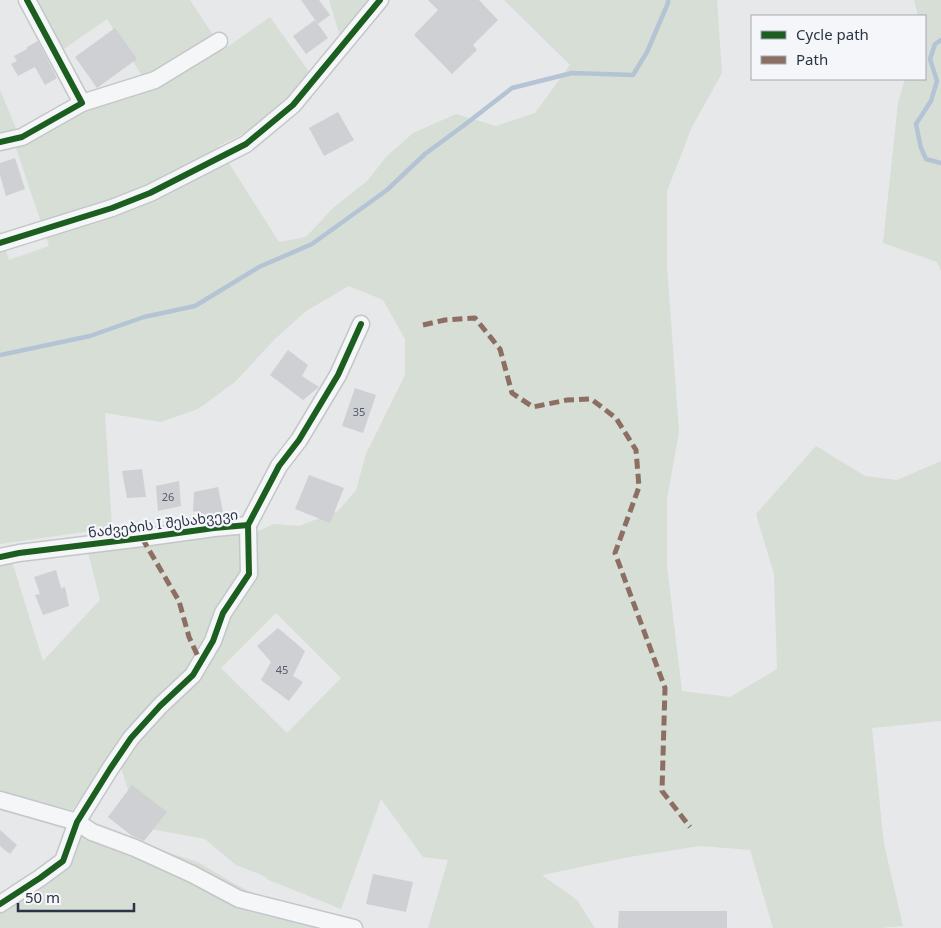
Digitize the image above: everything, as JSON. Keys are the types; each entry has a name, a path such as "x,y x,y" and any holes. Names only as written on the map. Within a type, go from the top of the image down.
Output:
{"street":[{"path":"27,0 82,104"},
{"path":"0,243 112,208 158,189 246,144 294,105 380,0"},
{"path":"0,142 22,137 82,104 155,80 219,41"},
{"name":"ნაძვების I შესახვევი","path":"0,557 19,553 248,525 279,466 299,440 338,375 361,324"},
{"path":"0,904 40,878 63,860 77,822 131,738 160,706 193,675 201,664 213,641 223,613 249,574 248,525"},
{"path":"0,800 77,822 92,832 135,848 192,874 239,899 354,928"}],"shaded area":[{"path":"35,0 190,0 223,50 270,17 310,73 284,103 247,132 218,146 279,242 306,237 333,208 367,181 387,156 413,133 456,114 496,126 535,113 570,65 504,0 717,0 722,73 692,127 667,191 667,265 679,432 667,499 667,566 682,691 730,697 777,669 774,574 756,514 816,446 865,476 897,480 941,461 941,721 872,728 884,844 903,926 880,928 773,928 750,850 700,846 629,857 542,875 577,900 595,928 428,928 448,860 423,857 381,799 341,909 236,865 205,839 140,827 121,768 135,741 221,638 254,533 274,524 299,526 338,511 356,490 366,454 405,375 405,339 383,300 349,286 306,311 275,339 235,382 198,409 161,422 105,413 112,528 0,544 0,230 9,260 49,246 16,148 86,110 150,89 107,19 61,51","holes":["276,613 341,678 287,733 221,668"]},
{"path":"329,0 368,0 340,36"},
{"path":"914,0 941,0 941,271 937,262 883,243 898,103 905,80 926,80 926,15 918,15"},
{"path":"0,90 18,133 0,137"},
{"path":"244,534 243,576 192,670 129,733 72,810 0,792 0,562 11,558 43,661 100,600 88,552 162,544 183,539"},
{"path":"90,828 198,862 276,905 344,928 0,928 0,911 3,907 71,864 75,831"}],"building":[{"path":"301,0 319,0 330,15 318,24"},
{"path":"428,0 479,0 498,20 473,45 477,50 452,74 414,35 438,10"},
{"path":"315,20 328,38 306,54 293,36"},
{"path":"115,28 137,59 97,88 75,57"},
{"path":"38,41 57,78 45,85 35,67 18,76 11,64 17,61 14,56"},
{"path":"338,112 354,140 324,156 309,128"},
{"path":"15,158 25,189 6,196 0,175 0,163"},
{"path":"288,350 308,365 302,376 319,387 303,400 270,375"},
{"path":"355,388 376,395 363,433 342,426"},
{"path":"142,469 146,497 127,498 122,471"},
{"path":"309,475 344,488 330,523 295,509"},
{"path":"179,481 181,506 158,511 156,486"},
{"path":"218,487 224,517 202,520 202,514 193,511 194,492"},
{"path":"56,570 61,588 65,587 69,606 43,615 35,595 40,594 34,577"},
{"path":"278,628 305,651 293,676 303,682 289,701 261,680 271,662 257,646"},
{"path":"132,785 167,812 144,841 132,836 108,817"},
{"path":"0,830 17,845 10,854 0,846"},
{"path":"373,874 413,882 406,912 366,904"},
{"path":"619,911 727,911 727,928 618,928"}],"waterway":[{"path":"0,355 90,336 144,317 195,306 259,267 312,244 387,190 425,154 512,88 572,73 633,75 647,52 668,0"},
{"path":"941,40 935,44 930,59 937,81 931,101 916,124 921,148 926,159 941,163"}],"marked path":[{"path":"423,325 445,320 475,318 500,349 512,393 533,407 567,400 591,399 616,418 636,450 639,487 615,553 665,688 662,791 690,827"},
{"path":"142,538 179,601 189,637 201,663"}],"cycle path":[{"path":"0,142 22,137 82,103 27,0"},
{"path":"0,243 112,208 150,193 246,144 293,105 380,0"},
{"path":"0,557 19,553 248,525 279,466 299,440 338,375 361,324"},
{"path":"0,904 63,861 77,822 131,738 160,706 193,675 213,641 223,613 249,574 248,525"}]}
